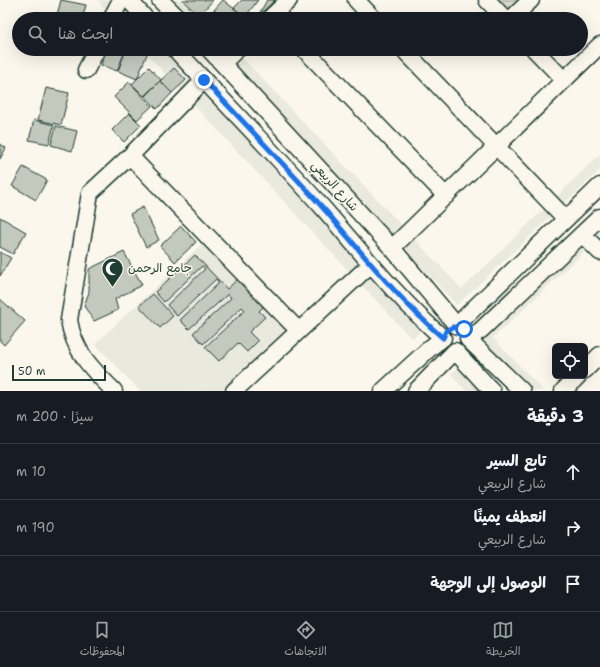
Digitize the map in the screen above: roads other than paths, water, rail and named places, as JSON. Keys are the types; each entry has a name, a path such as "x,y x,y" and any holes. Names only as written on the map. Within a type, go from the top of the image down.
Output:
{"street":[{"path":"115,12 121,0"},
{"path":"129,0 140,12"},
{"path":"160,0 172,12"},
{"path":"278,12 289,0"},
{"path":"356,0 367,12"},
{"path":"487,0 498,12"},
{"path":"518,12 531,0"},
{"path":"392,248 600,45"},
{"path":"86,70 93,56"},
{"name":"شارع الربيعي","path":"182,56 309,193 371,264 443,338 448,348 450,357 466,365 492,391"},
{"name":"شارع الربيعي","path":"216,56 392,248 446,312"},
{"path":"222,63 230,56"},
{"path":"311,56 446,196"},
{"path":"410,56 565,218"},
{"path":"541,56 564,80"},
{"path":"110,390 81,355 72,338 69,320 90,193 130,156 204,80"},
{"path":"130,156 298,330"},
{"path":"383,391 443,338 446,331 461,321 565,218 600,186"},
{"path":"416,391 450,357 462,349 474,334 600,217"},
{"path":"582,234 600,252"},
{"path":"234,391 298,330 371,264"},
{"path":"446,312 457,316 464,323 467,329 473,332 482,351 522,391"},
{"path":"430,326 438,329 444,327 448,321 446,312"},
{"path":"430,326 432,337 430,348"},
{"path":"430,348 439,345 445,348 450,357"},
{"path":"466,365 465,356 468,350 474,348 482,351"},
{"path":"588,367 600,355"},
{"path":"563,391 575,379"}],"place":[{"name":"جامع الرحمن","path":"113,288"}]}
